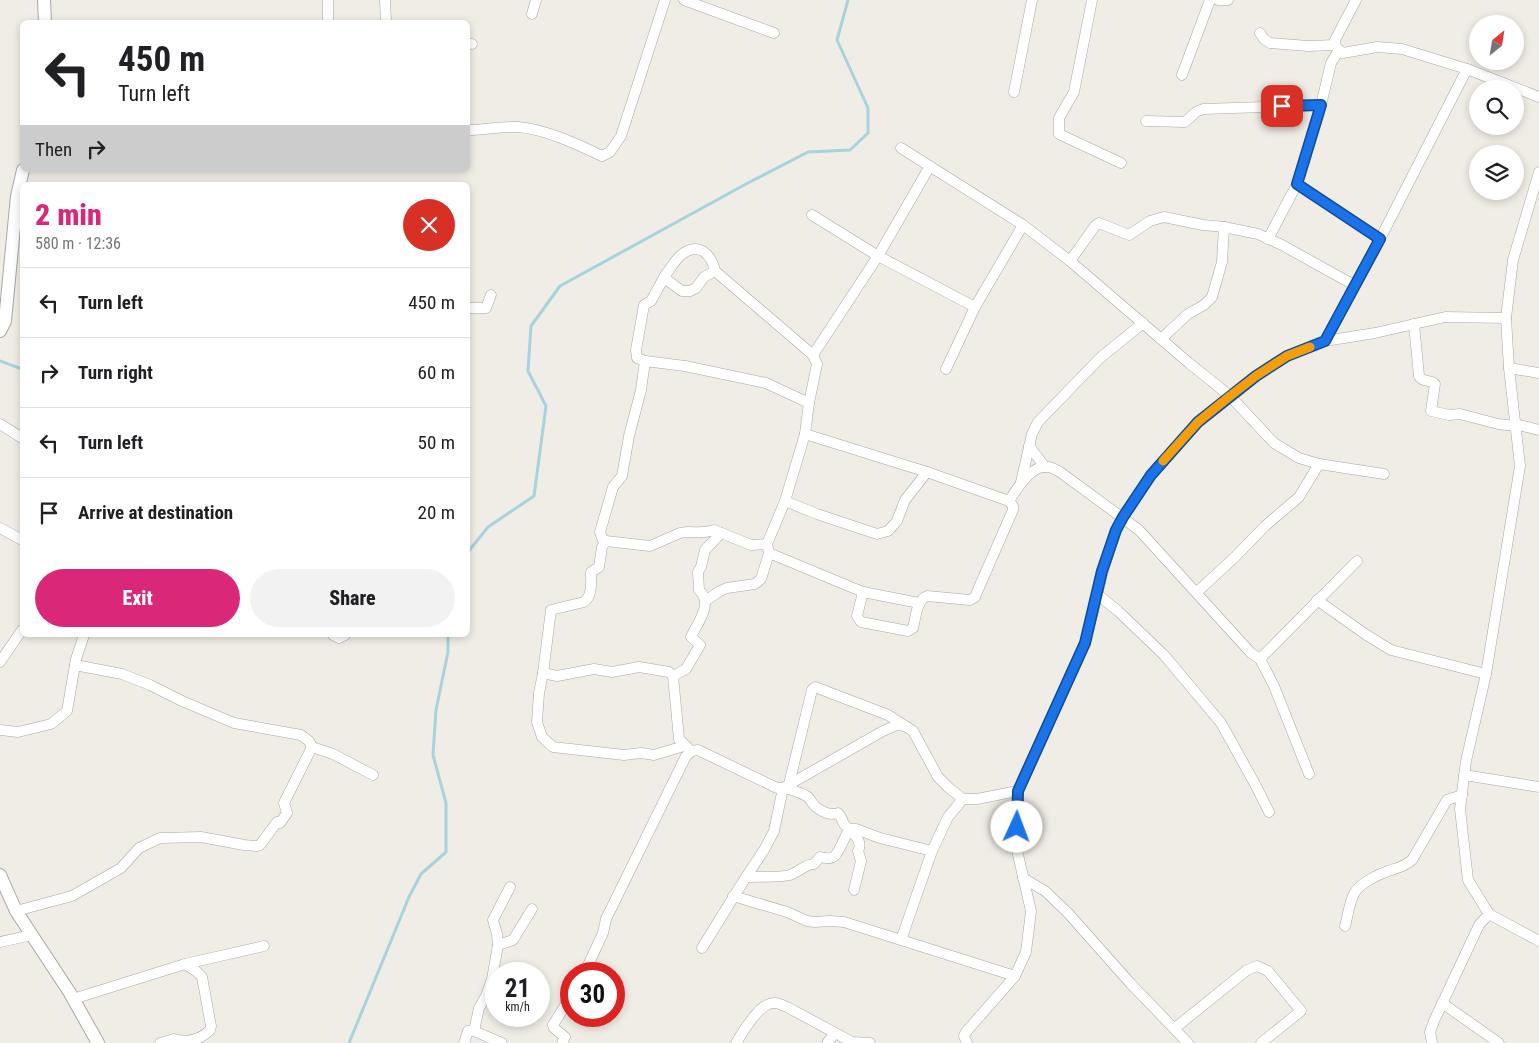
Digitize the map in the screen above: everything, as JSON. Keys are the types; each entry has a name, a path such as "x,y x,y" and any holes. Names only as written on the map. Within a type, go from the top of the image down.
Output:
{"street":[{"path":"44,0 45,20"},
{"path":"328,0 328,20"},
{"path":"385,0 386,20"},
{"path":"532,14 536,0"},
{"path":"470,130 524,128 553,135 602,156 610,152 621,136 665,0"},
{"path":"684,0 774,33"},
{"path":"1014,92 1032,0"},
{"path":"1092,0 1074,92 1059,118 1059,134 1121,163"},
{"path":"1182,75 1210,0"},
{"path":"1218,0 1228,0"},
{"path":"1268,239 1297,184 1321,105 1331,63 1337,48 1335,40 1356,0"},
{"path":"1260,32 1264,39 1270,43 1337,48 1343,53 1377,48 1402,49 1467,69 1539,97"},
{"path":"1325,341 1380,239 1467,69"},
{"path":"1146,121 1185,122 1196,112 1203,109 1321,105"},
{"path":"901,148 1023,225 1070,261 1230,396 1274,443 1299,458 1319,464 1384,474"},
{"path":"813,355 878,256 930,166"},
{"path":"1539,172 1513,260 1506,318 1509,368 1520,466 1486,674 1466,761 1460,810 1468,880 1489,914 1539,942"},
{"path":"1297,184 1380,239"},
{"path":"0,331 5,321 20,196"},
{"path":"812,216 878,256 976,307"},
{"path":"1070,261 1099,223 1129,235 1150,222 1164,217 1258,234 1354,285"},
{"path":"946,370 976,307 1023,225"},
{"path":"1161,339 1188,314 1204,305 1212,297 1222,262 1224,227"},
{"path":"705,601 727,588 755,584 761,579 768,548 785,501 805,434 817,364 813,355 715,271 712,260 705,252 700,249 692,250 681,255 666,274 651,301 644,305 636,350 637,358 645,362 685,366 766,383 809,402"},
{"path":"666,274 667,280 672,284 682,291 690,291 715,271"},
{"path":"470,308 486,308 491,295"},
{"path":"963,1042 966,1032 1015,976 1026,952 1031,910 1016,846 1018,791 1085,643 1102,571 1116,530 1151,475 1198,422 1256,376 1287,356 1325,341 1375,333 1445,317 1506,318"},
{"path":"1020,486 1032,434 1038,422 1100,358 1143,323"},
{"path":"1414,324 1419,376 1422,380 1435,384 1431,411 1449,415 1460,414 1498,424 1539,430"},
{"path":"645,362 641,390 629,436 622,476 613,487 600,532 604,543 599,567 592,572 590,593 584,602 551,610 539,693 537,722 542,737 553,747 624,755 642,752 654,754 688,748 698,750 777,788 786,786 882,731 897,725 906,726"},
{"path":"1509,368 1539,373"},
{"path":"0,424 20,437"},
{"path":"805,434 926,472 1008,501 1013,506 1013,510 975,597 970,600 927,596 922,598 919,603 914,628 908,631 860,622 857,616 863,592"},
{"path":"1029,446 1045,467"},
{"path":"1197,592 1298,497 1319,464"},
{"path":"1008,501 1028,475 1045,467 1050,467 1060,472 1139,530 1251,653 1260,659 1274,686 1309,774"},
{"path":"785,501 878,534 888,531 897,521 905,500 926,472"},
{"path":"0,528 20,539"},
{"path":"604,543 609,541 650,546 685,532 704,534 714,530 751,545 768,548 863,592 919,603"},
{"path":"673,676 686,669 700,645 691,638 704,614 704,594 699,590 698,572 705,550 721,533"},
{"path":"1260,659 1357,561"},
{"path":"1097,594 1118,611 1164,655 1216,716 1269,812"},
{"path":"1317,600 1391,650 1486,674"},
{"path":"0,662 20,633"},
{"path":"0,730 18,732 51,724 66,711 75,665 83,637"},
{"path":"75,665 122,674 234,723 301,735 309,740 312,747 333,754 374,775"},
{"path":"543,673 557,676 594,669 612,672 639,667 669,672 673,676 679,739 688,748"},
{"path":"702,948 774,831 813,688 816,687 888,715 913,731 938,777 963,799 1018,791"},
{"path":"16,911 72,896 121,868 140,848 160,838 201,837 260,846 277,822 280,823 287,813 284,804 312,747"},
{"path":"589,962 603,932 606,919 686,756 688,748"},
{"path":"1464,775 1539,787"},
{"path":"786,786 808,798 816,807 828,814 838,813 843,823 860,843 858,852 861,861 854,890"},
{"path":"1345,926 1355,892 1363,884 1385,872 1406,866 1412,860 1447,800 1462,795"},
{"path":"901,940 932,852 948,817 963,799"},
{"path":"849,829 856,829 880,838 932,852"},
{"path":"746,876 787,876 798,872 808,864 814,864 820,857 828,859 834,857 849,829"},
{"path":"0,875 16,911 73,999 98,1043"},
{"path":"1023,878 1045,891 1068,913 1188,1043"},
{"path":"474,1031 479,1008 492,979 498,945 493,920 510,887"},
{"path":"733,896 814,922 844,922 1015,976"},
{"path":"498,945 513,940 532,910"},
{"path":"1432,1043 1430,1032 1442,1003 1479,925 1489,914"},
{"path":"0,942 32,935"},
{"path":"73,999 185,964 264,946"},
{"path":"160,1043 174,1039 182,1042 199,1039 210,1030 211,1026 202,977 185,964"},
{"path":"1175,1028 1247,970 1257,966 1268,971 1301,1011 1261,1043"},
{"path":"736,1043 760,1010 768,1004 777,1003 852,1042 870,1043"},
{"path":"1442,1003 1491,1040 1506,1043"},
{"path":"560,1014 553,1025 565,1037 562,1043"},
{"path":"464,1043 468,1031 474,1031 502,1043"},
{"path":"826,1043 835,1033"}],"waterway":[{"path":"470,550 488,527 534,496 546,406 528,371 531,326 560,286 808,152 850,150 868,133 868,108 837,40 848,0"},
{"path":"0,361 20,368"},
{"path":"349,1043 409,897 421,874 446,852 446,803 433,755 436,710 448,652 448,637"}],"slow traffic":[{"path":"1163,461 1198,422 1230,396 1287,356 1310,347"}],"route":[{"path":"1017,827 1018,791 1085,643 1102,571 1116,530 1123,517 1151,475 1198,422 1256,376 1287,356 1325,341 1380,239 1297,184 1321,105 1282,106"}]}
